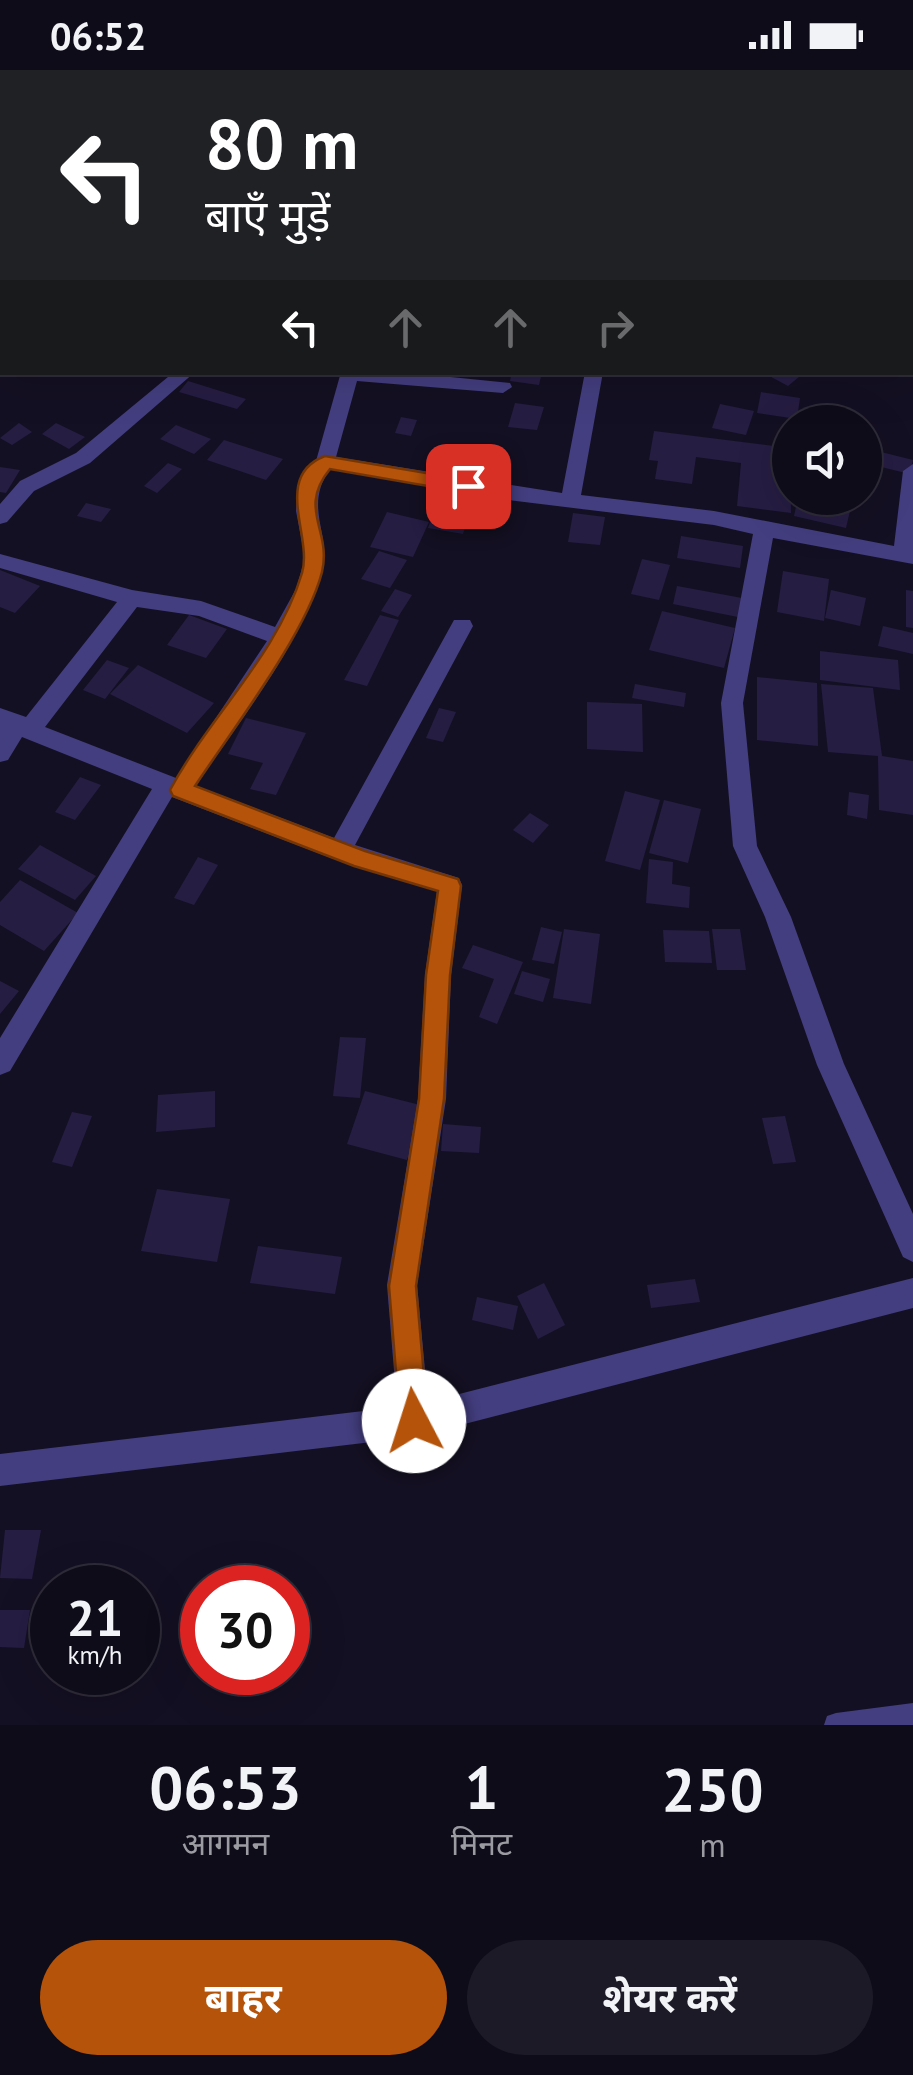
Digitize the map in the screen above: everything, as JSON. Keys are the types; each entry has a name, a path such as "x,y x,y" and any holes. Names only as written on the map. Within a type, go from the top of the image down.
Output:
{"street":[{"path":"0,516 27,486 83,458 182,375"},
{"path":"0,1062 174,787 280,638 311,576 316,556 304,502 310,480 325,462 349,375"},
{"path":"372,375 503,387"},
{"path":"570,501 593,375"},
{"path":"325,462 570,501 714,518 908,556 913,471"},
{"path":"764,529 732,703 734,766 746,846 778,918 831,1065 913,1247"},
{"path":"0,561 132,598 201,608 280,638"},
{"path":"0,753 16,723 132,598"},
{"path":"340,850 462,626"},
{"path":"16,723 60,744 340,850 450,886 438,975 432,1099 402,1286 414,1421"},
{"path":"0,1470 414,1421 913,1293"}],"lane":[{"path":"836,1725 913,1715"}],"building":[{"path":"511,375 541,375 539,385 510,381"},
{"path":"768,375 800,376 788,386"},
{"path":"188,381 246,399 237,409 179,392"},
{"path":"761,392 800,398 799,405 772,405 772,415 757,413"},
{"path":"515,403 544,407 537,430 508,427"},
{"path":"720,404 754,411 746,435 712,428"},
{"path":"401,417 417,420 411,436 395,433"},
{"path":"19,423 32,432 12,445 0,438"},
{"path":"56,423 85,437 69,449 42,434"},
{"path":"176,425 211,439 194,454 160,439"},
{"path":"654,431 772,446 772,511 737,506 741,463 696,457 692,484 655,479 658,461 649,460"},
{"path":"224,440 283,459 266,480 207,460"},
{"path":"882,452 913,460 910,474 882,467"},
{"path":"168,463 182,469 157,493 144,486"},
{"path":"0,467 20,470 6,493 0,492"},
{"path":"86,503 111,509 101,522 77,516"},
{"path":"436,505 470,511 463,534 428,528"},
{"path":"387,512 429,522 413,557 370,547"},
{"path":"573,513 605,517 600,545 568,542"},
{"path":"794,515 849,515 846,528"},
{"path":"681,536 743,546 740,568 677,558"},
{"path":"379,551 407,560 390,588 361,579"},
{"path":"642,559 670,565 659,600 631,594"},
{"path":"0,570 40,586 15,613 0,607"},
{"path":"783,571 829,579 824,621 777,612"},
{"path":"677,586 742,598 738,617 673,604"},
{"path":"395,589 412,595 398,617 381,611"},
{"path":"831,590 866,598 860,626 825,618"},
{"path":"906,590 913,591 913,628 906,627"},
{"path":"662,611 735,628 724,668 649,650"},
{"path":"189,615 227,629 206,658 167,645"},
{"path":"380,615 399,620 367,686 344,680"},
{"path":"883,626 913,633 913,654 878,646"},
{"path":"820,651 898,660 900,690 820,680"},
{"path":"107,660 129,668 105,699 83,690"},
{"path":"138,665 214,703 187,733 110,694"},
{"path":"757,677 817,683 818,746 757,740"},
{"path":"635,684 686,693 684,707 632,698"},
{"path":"821,684 873,688 882,756 913,761 913,815 879,810 878,756 828,752"},
{"path":"587,702 642,704 643,752 587,749"},
{"path":"439,708 456,712 443,742 426,738"},
{"path":"246,718 306,733 276,795 250,789 263,763 228,754"},
{"path":"80,777 101,785 75,820 55,812"},
{"path":"625,791 660,800 640,870 605,861"},
{"path":"849,792 869,795 867,819 847,815"},
{"path":"664,800 701,809 688,863 649,853"},
{"path":"530,813 549,825 533,843 513,830"},
{"path":"40,845 96,876 75,900 18,869"},
{"path":"198,857 218,865 194,905 174,898"},
{"path":"649,859 673,862 672,884 690,887 689,908 646,903"},
{"path":"20,880 78,913 44,951 0,925 0,902"},
{"path":"541,927 562,932 554,964 532,960"},
{"path":"564,929 600,934 591,1004 553,998"},
{"path":"712,929 740,929 746,970 717,970"},
{"path":"663,930 709,931 712,963 665,962"},
{"path":"473,945 523,962 497,1024 479,1017 494,979 462,968"},
{"path":"522,971 550,979 543,1002 514,994"},
{"path":"0,981 19,991 0,1014"},
{"path":"340,1037 366,1038 360,1098 333,1096"},
{"path":"215,1091 215,1127 156,1132 158,1095"},
{"path":"365,1091 424,1106 407,1160 347,1144"},
{"path":"72,1112 92,1116 72,1167 52,1162"},
{"path":"785,1116 796,1162 773,1164 762,1118"},
{"path":"443,1124 481,1127 479,1153 441,1151"},
{"path":"157,1189 230,1199 217,1262 141,1251"},
{"path":"258,1246 342,1257 335,1294 250,1283"},
{"path":"695,1279 700,1302 651,1308 647,1285"},
{"path":"544,1283 565,1325 538,1339 517,1296"},
{"path":"477,1297 518,1306 513,1330 472,1320"},
{"path":"5,1530 41,1530 35,1565 30,1565 30,1579 0,1578"},
{"path":"0,1610 30,1610 24,1648 0,1647"}],"route":[{"path":"414,1421 402,1286 432,1099 438,975 450,886 362,859 181,790 280,638 311,576 316,556 304,502 310,480 325,462 468,486"}]}
